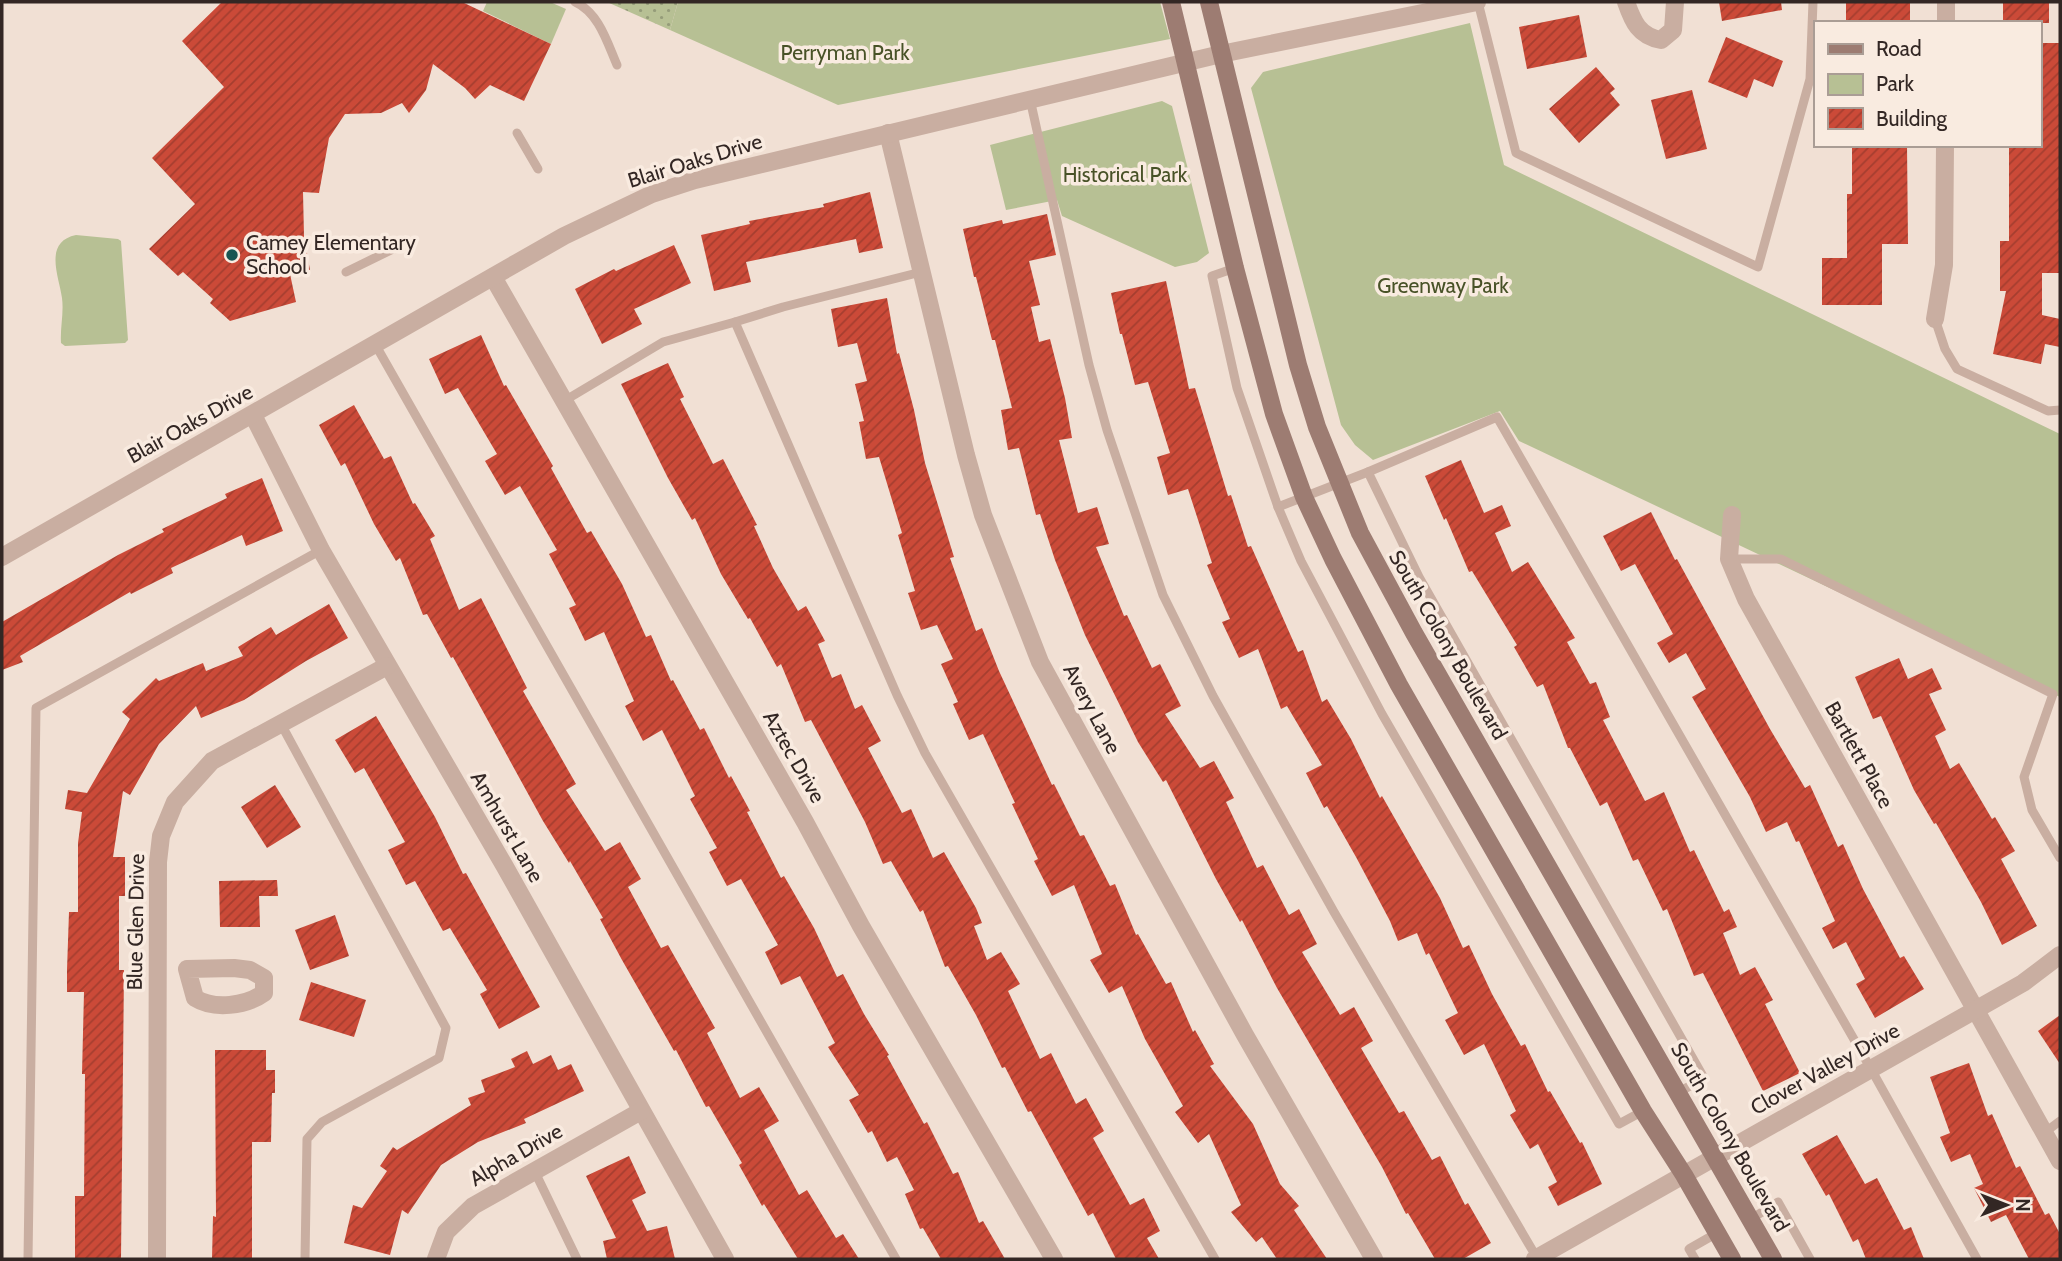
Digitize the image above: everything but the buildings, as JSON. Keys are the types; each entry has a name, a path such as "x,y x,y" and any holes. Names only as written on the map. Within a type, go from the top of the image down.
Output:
{"main road":[{"path":"1171,2 1235,268 1274,414 1304,497 1399,685 1643,1111 1684,1175 1732,1259"},
{"name":"South Colony Boulevard","path":"1209,2 1298,365 1317,427 1360,533 1388,587 1773,1259"}],"street":[{"name":"Blair Oaks Drive","path":"2,557 596,220 652,194 695,180 1186,62 1477,2"},
{"path":"1626,2 1630,16 1642,33 1649,38 1661,40 1673,30 1675,2"},
{"path":"1946,21 1947,2"},
{"name":"Avery Lane","path":"888,133 966,455 980,503 1040,662 1238,1024 1374,1259"},
{"path":"1935,319 1944,265 1945,147"},
{"name":"Aztec Drive","path":"494,277 805,822 861,926 1054,1259"},
{"name":"Amhurst Lane","path":"253,415 321,550 524,900 726,1259"},
{"name":"Bartlett Place","path":"1732,515 1729,559 1746,599 2060,1161"},
{"name":"Blue Glen Drive","path":"157,1259 158,862 161,836 174,802 212,761 387,666"},
{"name":"Clover Valley Drive","path":"1537,1259 2023,984 2060,954"},
{"path":"158,970 187,969"},
{"name":"Alpha Drive","path":"436,1259 446,1232 473,1206 641,1111"}],"lane":[{"path":"575,2 582,5 597,20 617,65"},
{"path":"1477,2 1516,153 1758,267 1810,79 1812,2"},
{"path":"1030,99 1089,365 1107,430 1163,595 1213,696 1334,912 1537,1259"},
{"path":"517,133 538,169"},
{"path":"346,272 391,250"},
{"path":"1235,268 1212,276 1237,388 1278,507 1301,561 1376,702 1619,1124 1643,1111"},
{"path":"564,401 663,342 783,306 921,272"},
{"path":"1935,319 1945,349 1957,369 2048,411 2060,410"},
{"path":"735,321 897,695 926,753 1215,1259"},
{"path":"375,344 896,1259"},
{"path":"1278,507 1497,417 1977,1259"},
{"path":"1367,472 1419,577 1704,1079 1679,1092"},
{"path":"29,1259 36,708 321,550"},
{"path":"1729,559 1782,559 2053,694 2024,777 2032,810 2060,858"},
{"path":"281,724 446,1028 439,1058 322,1122 307,1139 305,1259"},
{"path":"2044,1133 2060,1121"},
{"path":"534,1170 578,1259"},
{"path":"1751,1219 1778,1202 1810,1259"},
{"path":"1695,1259 1689,1248 1717,1234"}],"green space":[{"path":"487,2 550,2 566,9 551,44 483,11"},
{"path":"607,2 678,2 670,30"},
{"name":"Perryman Park","path":"678,2 1160,2 1170,39 838,105 670,30"},
{"name":"Greenway Park","path":"1470,23 1504,165 2060,434 2060,697 1519,441 1500,411 1373,460 1355,445 1341,425 1251,88 1263,72"},
{"name":"Historical Park","path":"1162,101 1172,106 1209,253 1197,262 1175,267 1062,216 1057,200 1006,210 990,145"},
{"path":"76,235 121,241 128,340 125,343 65,346 61,343 62,298 56,270 56,252 66,239"}],"place":[{"name":"Camey Elementary School","path":"232,255"}]}
